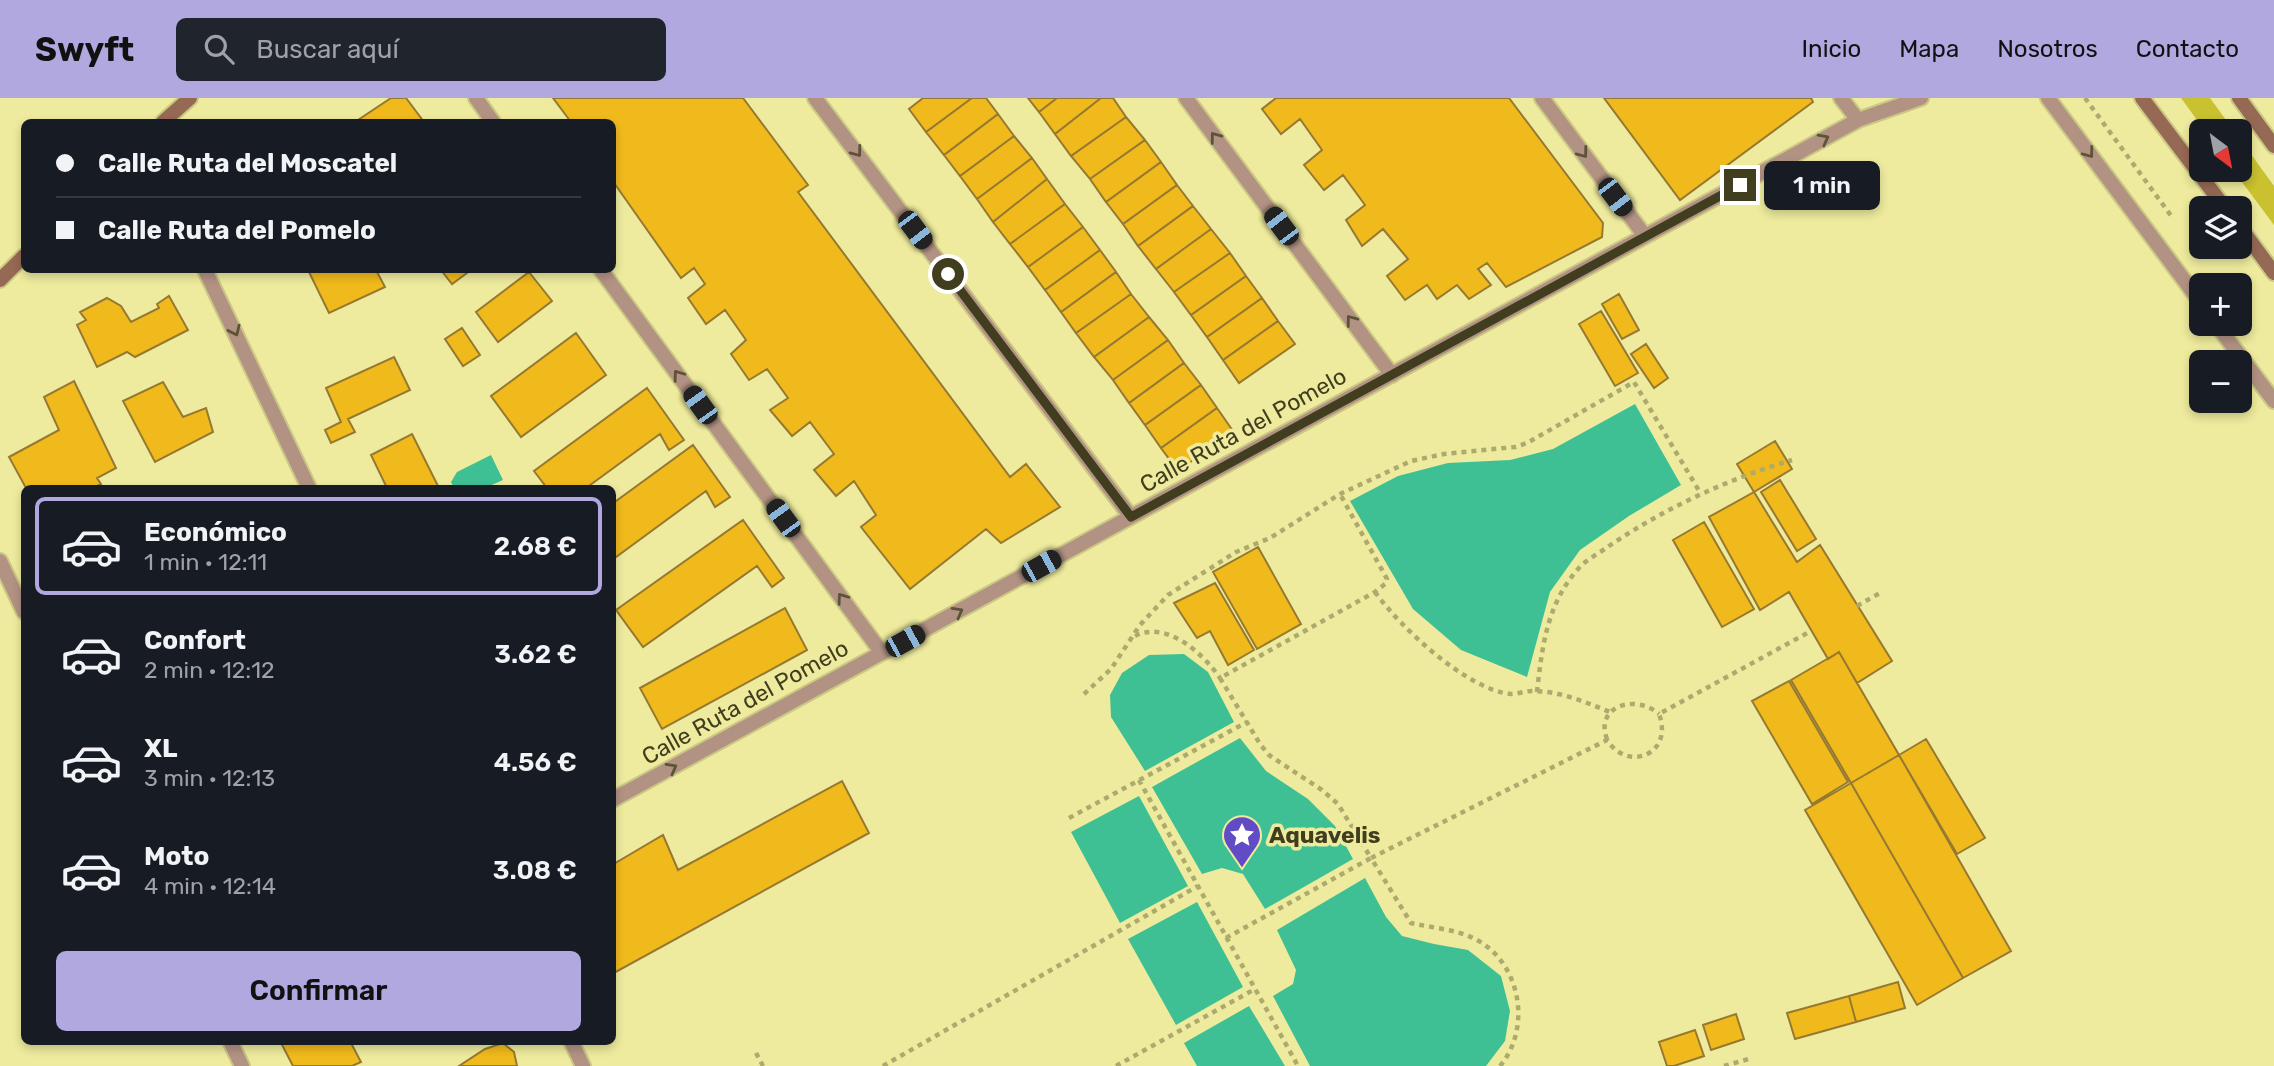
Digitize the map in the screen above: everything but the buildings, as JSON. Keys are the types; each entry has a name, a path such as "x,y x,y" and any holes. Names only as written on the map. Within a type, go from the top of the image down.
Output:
{"street":[{"path":"166,119 190,98"},
{"path":"475,98 492,119"},
{"path":"816,98 1131,517"},
{"path":"1186,98 1392,375"},
{"path":"1542,98 1645,236"},
{"path":"1842,98 1858,121"},
{"name":"Calle Ruta del Pomelo","path":"616,798 1858,121 1921,98"},
{"path":"2049,98 2189,286"},
{"path":"2142,98 2216,196"},
{"path":"2239,98 2274,146"},
{"path":"2252,244 2274,272"},
{"path":"0,280 21,259"},
{"path":"206,273 308,485"},
{"path":"603,273 882,653"},
{"path":"2225,336 2274,401"},
{"path":"0,561 21,606"},
{"path":"232,1045 242,1066"},
{"path":"573,1045 583,1066"}],"path":[{"path":"2084,98 2174,219"},
{"path":"1084,694 1111,669 1154,608 1185,583 1236,552 1270,538 1340,494 1410,461 1428,456 1515,447 1527,443 1634,382 1701,494"},
{"path":"1537,692 1547,624 1560,596 1580,566 1622,537 1701,494 1754,471 1792,460"},
{"path":"1220,678 1385,584 1387,579 1340,494"},
{"path":"1375,592 1389,612 1429,650 1482,685 1511,694 1549,692 1579,699 1610,712"},
{"path":"1857,606 1880,593"},
{"path":"1134,636 1152,630 1180,641 1209,662 1269,755 1322,789 1338,804 1411,923 1451,931 1475,939 1491,949 1504,966 1519,1001 1516,1041 1500,1066"},
{"path":"1659,714 1811,631"},
{"path":"1635,703 1659,714 1663,725 1661,740 1653,753 1637,757 1623,754 1607,740 1604,726 1610,712 1623,705 1635,703"},
{"path":"1069,818 1247,722"},
{"path":"1226,938 1371,858 1607,740"},
{"path":"1139,780 1298,1066"},
{"path":"883,1066 1198,886"},
{"path":"1116,1066 1255,989"},
{"path":"756,1053 763,1066"},
{"path":"1724,1066 1752,1058"}],"shaded area":[{"path":"2181,98 2210,98 2225,119 2196,119"},
{"path":"2252,156 2274,186 2274,225 2242,182 2252,182"},
{"path":"1635,404 1681,485 1580,550 1550,592 1527,677 1461,650 1413,609 1350,501 1398,476 1448,463 1510,460 1553,449"},
{"path":"491,455 503,480 492,485 452,485 451,482 457,472"},
{"path":"1184,654 1208,672 1234,722 1145,771 1111,717 1110,695 1122,673 1149,655"},
{"path":"1240,738 1266,771 1308,799 1335,826 1353,859 1265,909 1243,874 1222,868 1202,874 1152,787"},
{"path":"1139,796 1188,886 1120,923 1071,832"},
{"path":"1365,878 1386,917 1402,936 1468,950 1501,976 1510,1011 1505,1041 1486,1066 1310,1066 1273,996 1293,984 1296,970 1277,930"},
{"path":"1197,902 1243,987 1176,1025 1128,939"},
{"path":"1249,1006 1285,1066 1197,1066 1184,1043"}],"place":[{"name":"Aquavelis","path":"1242,869"}],"route":[{"path":"948,274 1131,517 1740,185"}]}
